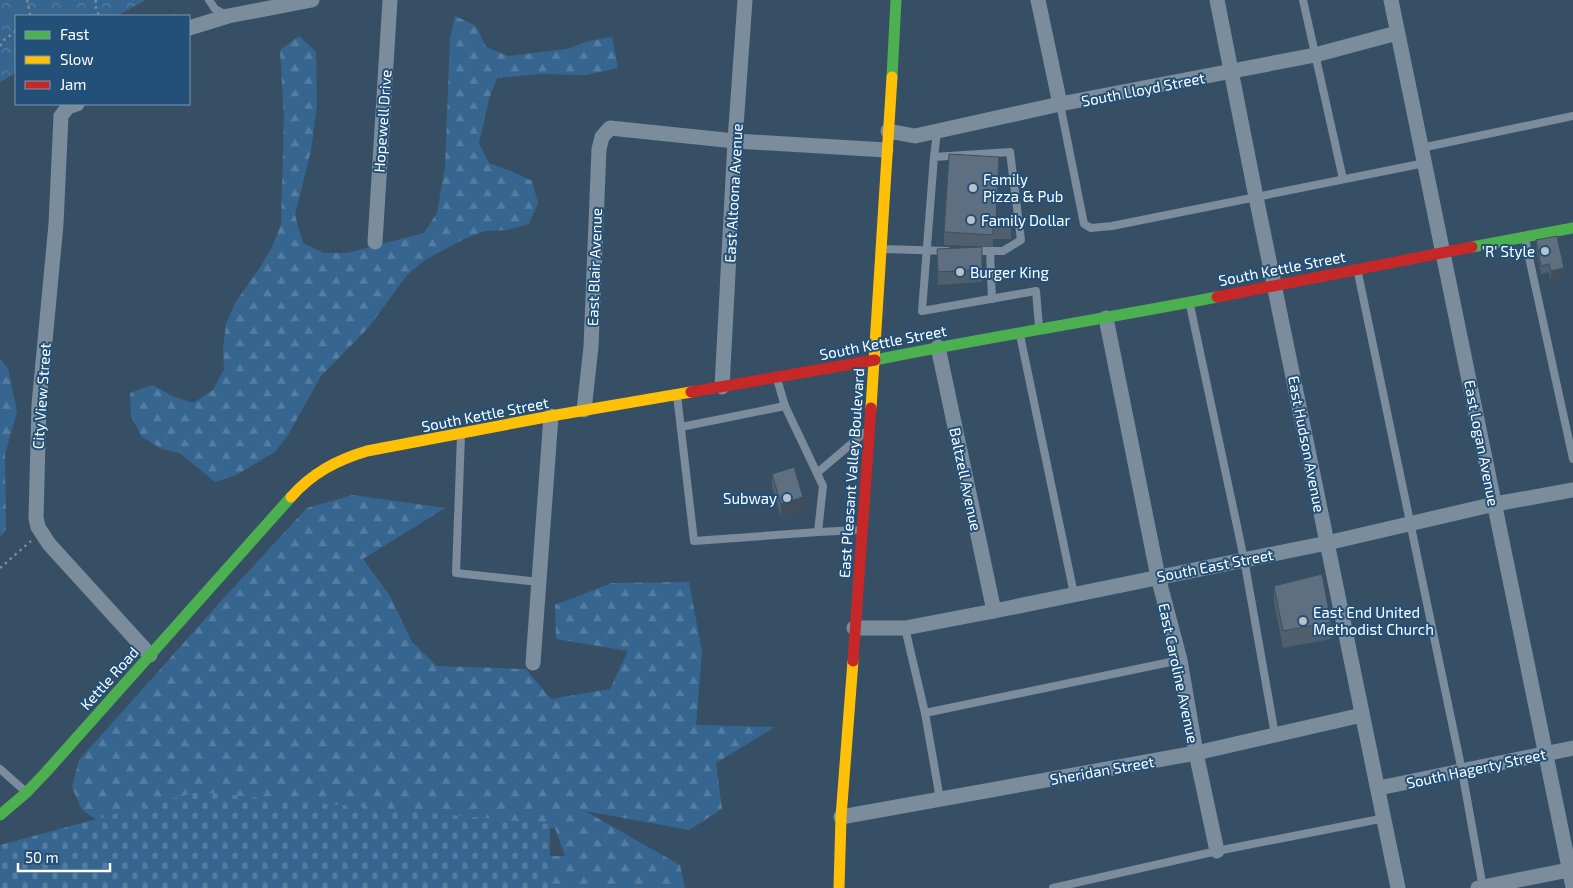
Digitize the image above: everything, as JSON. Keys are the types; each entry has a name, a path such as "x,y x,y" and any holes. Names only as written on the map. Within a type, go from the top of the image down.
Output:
{"main road":[{"name":"East Pleasant Valley Boulevard","path":"839,888 854,628 875,360 896,0"},
{"name":"South Kettle Street","path":"237,556 311,476 327,465 348,456 367,451 584,410 1106,318 1573,228"},
{"name":"Kettle Road","path":"0,815 26,792 237,556"}],"street":[{"path":"190,28 228,16 312,0"},
{"name":"Hopewell Drive","path":"375,242 390,0"},
{"name":"East Altoona Avenue","path":"722,386 735,141 745,0"},
{"path":"1038,0 1060,104"},
{"name":"East Hudson Avenue","path":"1217,0 1398,888"},
{"name":"East Logan Avenue","path":"1390,0 1444,252 1545,754 1571,869 1573,887"},
{"name":"South Lloyd Street","path":"888,131 916,136 937,132 1060,104 1315,55 1397,33"},
{"name":"City View Street","path":"75,105 68,108 61,116 56,224 39,406 36,518 42,534 150,655"},
{"name":"East Blair Avenue","path":"584,410 591,347 599,149 602,137 610,128 735,141"},
{"path":"735,141 886,150"},
{"name":"East Caroline Avenue","path":"1106,318 1158,577 1180,660 1196,753 1217,851"},
{"name":"Baltzell Avenue","path":"938,347 994,611"},
{"path":"533,663 552,416"},
{"name":"South East Street","path":"854,628 905,628 994,611 1327,542 1495,504 1573,490"},
{"name":"Sheridan Street","path":"842,817 1196,753 1362,715"},
{"name":"South Hagerty Street","path":"1378,788 1573,748"},
{"path":"1481,888 1571,869"}],"lane":[{"path":"209,0 215,9 228,16"},
{"path":"1303,0 1342,180"},
{"path":"1060,104 1084,224 1091,228 1112,226 1425,163"},
{"path":"1421,148 1573,116"},
{"path":"937,132 922,311 1036,292 1040,329"},
{"path":"934,157 1010,152 1021,240 1003,251 963,251"},
{"path":"1524,237 1573,459"},
{"path":"881,249 954,251"},
{"path":"990,251 992,299"},
{"path":"1357,269 1462,771 1481,888"},
{"path":"1189,301 1244,559 1275,735"},
{"path":"1020,333 1074,594"},
{"path":"776,377 785,406 823,486 818,532"},
{"path":"677,394 694,541 862,530"},
{"path":"681,427 785,406"},
{"path":"817,473 870,429"},
{"path":"461,433 456,573 539,582"},
{"path":"905,628 925,713 940,798"},
{"path":"925,713 1180,660"},
{"path":"0,769 26,792"},
{"path":"1053,888 1217,851 1385,818"}],"path":[{"path":"27,0 29,15"},
{"path":"96,0 95,5 99,15"},
{"path":"0,46 4,40 15,32"},
{"path":"0,568 25,545 42,534"}],"green space":[{"path":"0,0 146,0 119,15 15,15 15,74 0,82"},
{"path":"455,16 476,26 486,47 508,56 567,49 589,41 612,37 618,68 586,75 541,74 497,78 489,99 479,143 489,163 532,181 538,203 529,224 507,230 485,231 464,239 425,260 408,274 368,328 321,376 288,435 275,452 236,475 215,482 181,454 160,448 141,436 131,416 130,393 152,385 172,396 193,403 213,390 224,369 223,348 226,324 235,303 273,245 281,224 284,118 280,50 299,36 316,52 317,105 311,150 295,215 303,243 324,253 347,253 424,233 437,213 445,167 450,38"},
{"path":"0,359 8,368 17,412 5,454 6,529 0,537"},
{"path":"353,495 445,508 363,559 390,596 412,642 437,666 526,669 551,699 610,689 628,651 556,639 555,605 612,583 689,582 702,652 696,725 775,727 716,763 722,809 689,830 585,811 680,865 685,888 491,888 512,856 565,856 555,828 392,831 128,841 82,810 72,787 79,760 307,508"},
{"path":"197,792 550,824 550,888 0,888 0,845"}],"building":[{"path":"949,154 999,157 996,219 1011,219 1011,227 993,226 993,235 944,232"},
{"path":"1557,236 1564,268 1551,271 1549,264 1541,266 1536,240"},
{"path":"982,247 982,269 938,272 937,249"},
{"path":"794,467 803,497 781,504 772,474"},
{"name":"East End United Methodist Church","path":"1322,574 1331,622 1283,631 1274,586"}],"traffic: fast":[{"path":"892,77 896,0"},
{"path":"1472,247 1573,228"},
{"path":"875,360 1217,297"},
{"path":"0,815 27,792 46,772 291,497"}],"traffic: slow":[{"path":"871,408 892,77"},
{"path":"291,497 316,474 345,459 367,451 691,392"},
{"path":"839,888 841,817 853,661"}],"traffic: jam":[{"path":"1217,297 1472,247"},
{"path":"691,392 875,360"},
{"path":"853,661 871,408"}],"place":[{"name":"Family Pizza & Pub","path":"973,188"},
{"name":"Family Dollar","path":"971,220"},
{"name":"'R' Style","path":"1545,251"},
{"name":"Burger King","path":"960,272"},
{"name":"Subway","path":"787,498"},
{"name":"East End United Methodist Church","path":"1303,621"}]}
